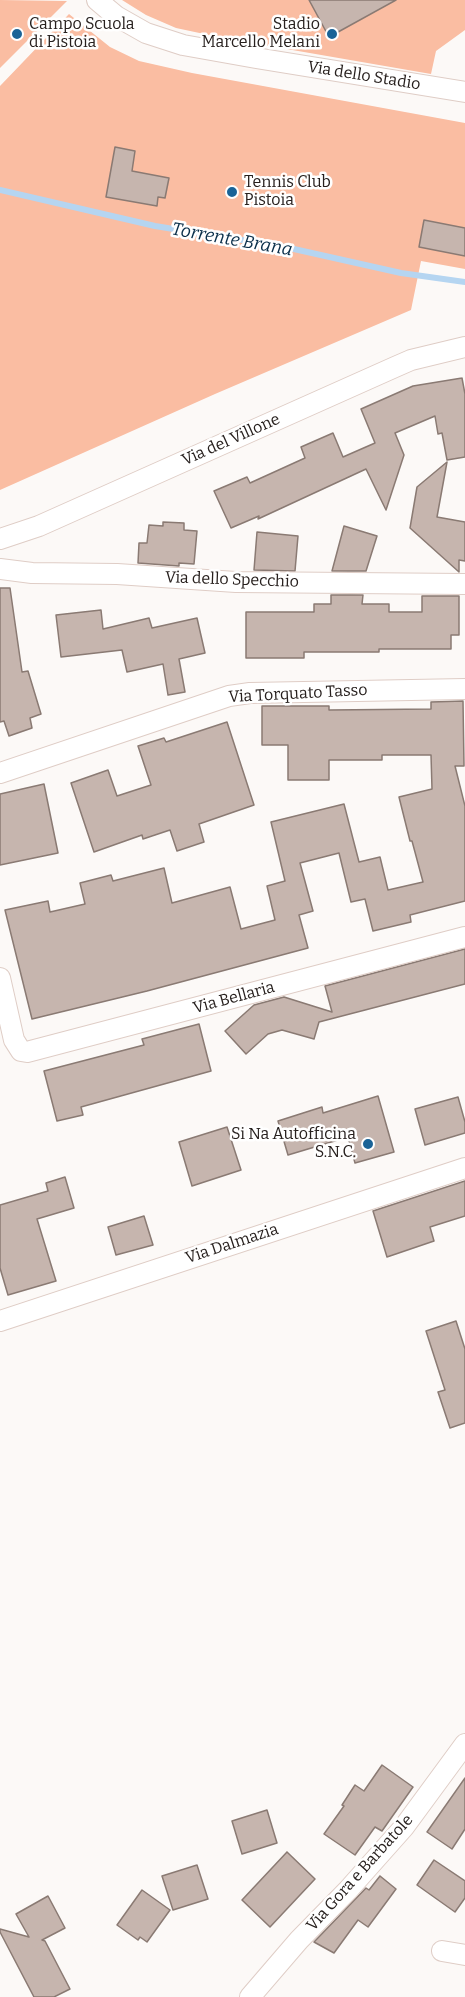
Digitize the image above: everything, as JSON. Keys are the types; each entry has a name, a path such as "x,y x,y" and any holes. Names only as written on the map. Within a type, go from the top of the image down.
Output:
{"street":[{"name":"Via dello Stadio","path":"97,0 116,15 146,33 183,45 465,92"},
{"name":"Via del Villone","path":"0,539 39,526 411,360 465,347"},
{"name":"Via dello Specchio","path":"0,569 32,573 117,574 236,582 465,584"},
{"name":"Via Torquato Tasso","path":"0,773 229,696 250,693 465,689"},
{"name":"Via Bellaria","path":"0,978 17,1046 21,1051 33,1052 465,937"},
{"name":"Via Dalmazia","path":"0,1321 465,1168"},
{"name":"Via Gora e Barbatole","path":"250,1997 298,1940 404,1827 465,1744"},
{"path":"442,1951 465,1955"}],"shaded area":[{"name":"Campo Scuola di Pistoia","path":"0,0 67,1 0,68"},
{"name":"Stadio Marcello Melani","path":"122,0 465,0 465,30 436,51 431,74 176,28 146,15"},
{"name":"Tennis Club Pistoia","path":"69,14 110,47 139,61 192,73 465,123 465,269 421,261 411,310 0,490 0,86"}],"building":[{"path":"309,0 396,0 329,37"},
{"path":"115,147 135,151 132,171 169,178 165,198 158,197 157,206 106,197"},
{"path":"424,220 465,228 465,256 419,247"},
{"path":"462,378 465,394 465,457 447,460 442,433 438,434 435,416 395,433 404,455 386,510 366,469 258,519 259,516 231,528 214,491 247,477 250,483 305,458 301,447 333,433 343,457 375,443 361,409 413,386"},
{"path":"447,462 437,517 465,522 465,561 459,560 459,572 410,528 417,487"},
{"path":"163,522 184,523 184,530 197,531 194,564 179,563 179,566 138,563 139,543 147,543 149,525 163,526"},
{"path":"344,526 377,536 366,571 332,571"},
{"path":"257,532 298,536 295,571 254,570"},
{"path":"0,588 10,588 22,672 28,671 41,714 30,718 32,728 9,736 4,721 0,722"},
{"path":"331,595 363,595 362,604 389,604 389,612 422,612 422,596 459,596 459,635 451,635 451,649 304,652 304,658 246,658 246,612 314,612 314,604 331,604"},
{"path":"101,610 103,629 149,618 152,628 197,618 205,653 179,659 185,692 168,695 163,664 127,672 122,650 61,657 56,615"},
{"path":"463,701 464,766 455,766 465,806 465,901 410,915 411,922 373,931 365,899 351,902 339,853 300,863 313,911 299,915 308,948 32,1019 5,910 48,901 50,912 85,904 80,883 111,875 113,881 164,868 172,903 230,887 241,929 275,920 267,886 285,881 271,822 344,804 359,862 380,857 388,890 423,882 399,797 432,789 431,755 382,755 382,760 329,760 329,780 288,780 288,745 262,745 262,706 329,706 329,710 431,709 431,702"},
{"path":"227,722 254,805 199,824 204,842 177,851 170,830 143,839 142,835 94,852 71,783 108,770 117,796 151,785 138,746 164,738 166,742"},
{"path":"44,784 58,853 0,865 0,794"},
{"path":"465,949 465,984 319,1022 314,1039 282,1030 268,1034 246,1054 225,1031 254,1005 284,997 332,1012 325,986"},
{"path":"199,1024 211,1071 81,1107 83,1115 57,1121 44,1071 144,1045 142,1039"},
{"path":"378,1096 394,1152 355,1163 348,1137 288,1155 278,1121 322,1107 323,1113"},
{"path":"458,1097 465,1122 465,1133 425,1145 415,1109"},
{"path":"227,1127 241,1170 192,1186 179,1142"},
{"path":"65,1177 74,1208 37,1219 56,1281 8,1295 0,1268 0,1205 48,1191 46,1183"},
{"path":"465,1181 465,1216 430,1227 434,1241 387,1257 373,1211"},
{"path":"144,1216 153,1245 116,1255 108,1227"},
{"path":"456,1321 465,1349 465,1423 450,1428 438,1392 445,1390 426,1331"},
{"path":"382,1765 413,1787 382,1831 375,1827 355,1855 324,1834 344,1806 342,1805 355,1785 364,1791"},
{"path":"465,1778 465,1829 452,1849 427,1832"},
{"path":"267,1810 277,1843 242,1854 232,1821"},
{"path":"287,1852 315,1879 270,1927 242,1900"},
{"path":"434,1860 465,1881 465,1898 455,1912 417,1885"},
{"path":"197,1865 208,1899 173,1910 162,1876"},
{"path":"380,1876 396,1889 368,1927 358,1920 334,1953 314,1942 366,1888 369,1890"},
{"path":"142,1890 170,1910 147,1942 140,1937 138,1940 117,1925"},
{"path":"48,1896 65,1928 42,1940 45,1941 70,1989 54,1997 34,1997 0,1929 29,1937 16,1914"}],"waterway":[{"name":"Torrente Brana","path":"0,190 155,226 285,247 401,273 465,282"}],"place":[{"name":"Campo Scuola di Pistoia","path":"17,34"},
{"name":"Stadio Marcello Melani","path":"332,34"},
{"name":"Tennis Club Pistoia","path":"232,192"},
{"name":"Si Na Autofficina S.N.C.","path":"368,1144"}]}
